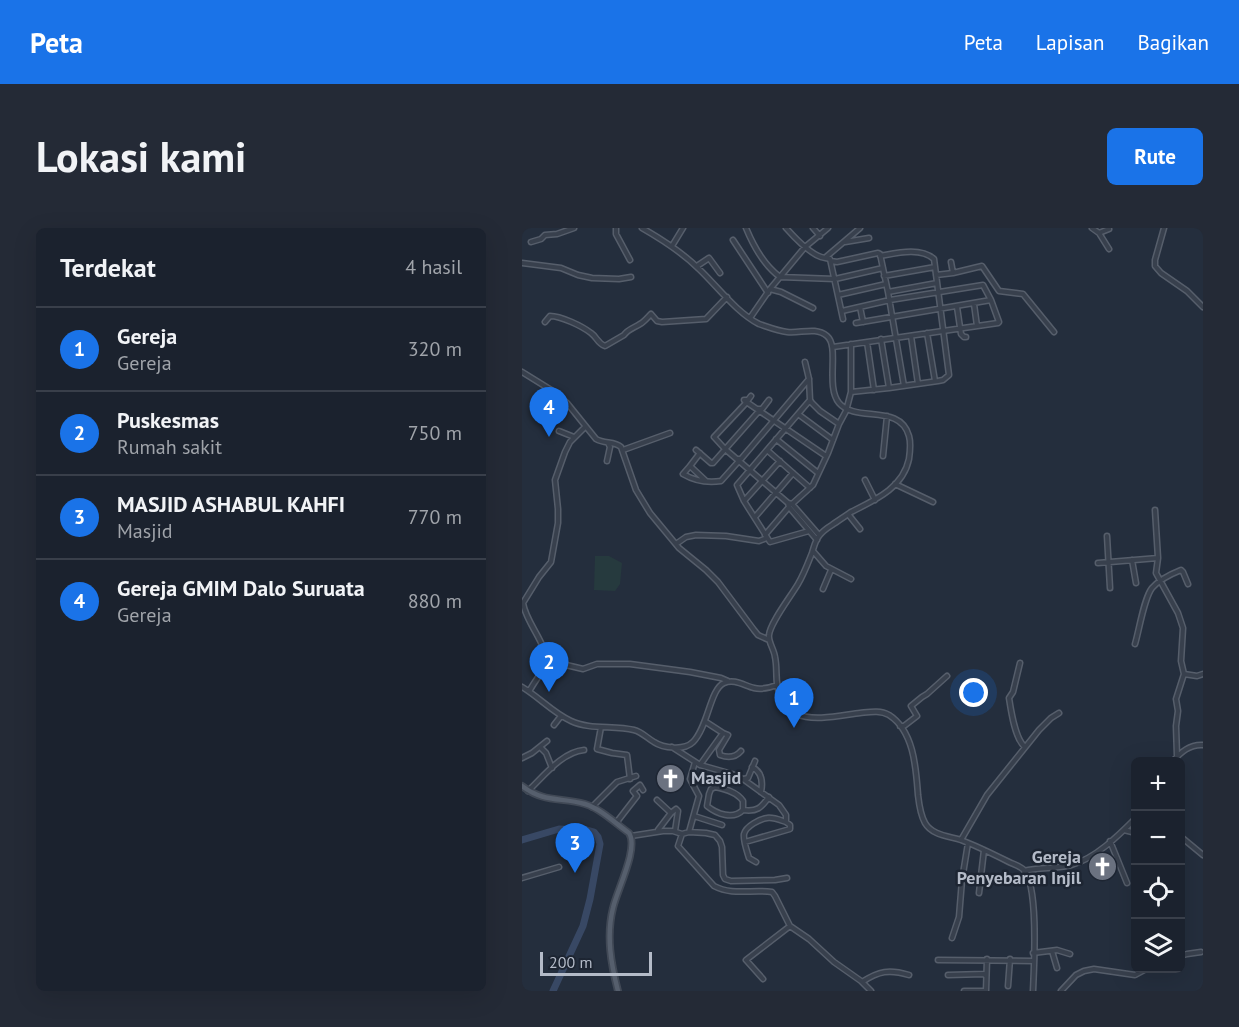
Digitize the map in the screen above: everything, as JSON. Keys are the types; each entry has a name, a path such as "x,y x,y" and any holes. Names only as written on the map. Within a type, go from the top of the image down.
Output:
{"main road":[{"path":"522,786 544,798 573,801 592,807 631,836 632,849 613,907 609,934 618,991"}],"street":[{"path":"531,242 545,235 557,234 574,228"},
{"path":"616,228 616,234 630,260"},
{"path":"642,228 672,246 697,266 727,297 756,322 782,332 809,330 827,336 833,346 833,382 840,404 846,408 887,416 906,427 910,443 903,475 885,494 848,514 818,538 798,584 770,629 769,640 775,654 777,686 782,698 794,712 813,717 881,712 887,714 900,726 911,750 921,813 930,829 968,843 1024,870 1080,862 1095,854 1131,823"},
{"path":"672,246 683,228"},
{"path":"746,228 753,244 780,277 835,279 883,268"},
{"path":"786,228 805,247 821,257 830,258 843,319"},
{"path":"813,228 820,236"},
{"path":"750,318 805,247 828,228"},
{"path":"826,257 860,228"},
{"path":"1092,228 1099,233 1109,249"},
{"path":"1164,228 1155,266 1203,307"},
{"path":"1099,233 1109,229"},
{"path":"844,242 869,238"},
{"path":"733,240 769,291"},
{"path":"831,261 837,262 878,253 880,256 919,252 934,259 949,375 943,380 851,392"},
{"path":"880,256 890,300 904,386"},
{"path":"697,266 709,258 720,273"},
{"path":"951,262 953,273"},
{"path":"522,263 561,268 592,278 631,277"},
{"path":"936,275 982,266 999,291 1023,294 1054,332"},
{"path":"884,276 935,267"},
{"path":"888,292 937,283"},
{"path":"838,295 886,284"},
{"path":"833,346 999,322 983,285 890,300 842,311"},
{"path":"769,291 781,292 813,308"},
{"path":"545,322 550,316 566,320 592,333 600,344 605,346 624,335 633,326 638,326 651,314 657,321 662,322 706,319 727,297"},
{"path":"856,323 991,300"},
{"path":"974,304 976,326"},
{"path":"860,307 863,322"},
{"path":"957,307 960,328 963,336 966,337"},
{"path":"927,333 935,381"},
{"path":"911,336 918,384"},
{"path":"881,339 889,388"},
{"path":"867,342 874,390"},
{"path":"676,544 686,537 696,535 726,536 759,541 766,537 790,504 813,485 846,411 851,392 851,344"},
{"path":"805,362 810,400 820,411 839,424"},
{"path":"522,372 556,393 596,439 617,444 623,450 636,490 650,513 676,544 711,575 754,630 769,640"},
{"path":"683,474 698,481 721,481 809,379"},
{"path":"744,400 751,396"},
{"path":"744,400 826,456"},
{"path":"744,400 746,403 714,435 715,439 790,504 818,538"},
{"path":"683,474 698,451 712,463 757,410 762,409 769,400"},
{"path":"809,531 770,542 744,501 737,485 810,400"},
{"path":"798,414 833,440"},
{"path":"883,456 887,416"},
{"path":"527,690 530,690 541,672 546,656 528,621 522,603 553,556 558,522 555,480 565,452 574,437 585,427"},
{"path":"559,431 574,437"},
{"path":"623,450 670,432"},
{"path":"776,439 818,473"},
{"path":"607,461 610,447 608,443"},
{"path":"767,450 810,488"},
{"path":"744,501 780,461"},
{"path":"690,466 707,482"},
{"path":"682,467 683,474"},
{"path":"755,517 793,473"},
{"path":"865,480 875,500"},
{"path":"895,484 933,502"},
{"path":"1155,510 1158,558 1156,573 1178,613 1183,628 1181,661 1184,674 1176,699 1178,756"},
{"path":"848,514 860,529"},
{"path":"803,520 809,531 818,538"},
{"path":"1107,536 1110,588"},
{"path":"813,551 831,570 851,579"},
{"path":"1098,562 1158,558"},
{"path":"1132,560 1136,583"},
{"path":"823,589 831,570"},
{"path":"1135,644 1151,589 1160,581 1181,570 1188,584"},
{"path":"545,660 583,669 602,664 630,664 721,678 755,688 777,686"},
{"path":"1020,663 1013,692 1009,698 1020,743 1025,747"},
{"path":"1184,674 1197,676 1203,674"},
{"path":"900,726 904,726 916,717 911,706 947,676"},
{"path":"522,687 562,716 578,724 637,731 657,744 672,747 685,746 694,741 706,722 718,687 729,681"},
{"path":"961,840 976,817 984,799 1025,747 1047,722 1059,713"},
{"path":"554,725 562,716"},
{"path":"706,722 728,735 718,750 720,754 733,757 741,751"},
{"path":"601,727 597,749 627,755 630,779"},
{"path":"700,765 723,733"},
{"path":"522,758 547,741"},
{"path":"1178,756 1194,745 1203,745"},
{"path":"682,753 685,746"},
{"path":"540,747 550,759 552,768"},
{"path":"672,747 700,765 743,779 779,805 786,815 786,822"},
{"path":"528,791 564,757 584,750"},
{"path":"743,779 748,778 755,761"},
{"path":"689,832 699,796 690,779 695,762"},
{"path":"752,767 759,773 761,792"},
{"path":"592,807 617,782 636,776"},
{"path":"616,823 638,796 633,791 640,785 644,790"},
{"path":"715,786 738,795 743,801 743,810 740,814 731,816 708,808 707,803 712,788 715,786"},
{"path":"743,810 756,811 769,797"},
{"path":"657,800 671,813"},
{"path":"657,831 676,809 678,811 675,831"},
{"path":"694,816 722,825"},
{"path":"745,842 788,830 791,827 786,822 770,818 750,825 744,833 745,842 749,858 756,862"},
{"path":"1124,830 1131,832"},
{"path":"631,836 657,831 714,835 722,847 723,875 726,880 787,878"},
{"path":"682,834 678,846 714,886 721,890 772,892 790,926 871,991"},
{"path":"1185,840 1203,855"},
{"path":"1110,841 1126,883"},
{"path":"952,939 959,917 968,843"},
{"path":"979,893 984,850"},
{"path":"522,878 559,867"},
{"path":"1024,870 1031,890 1033,908 1033,991"},
{"path":"763,979 746,960 790,926"},
{"path":"1034,953 1060,950 1070,954"},
{"path":"1052,951 1057,968"},
{"path":"1185,955 1202,952"},
{"path":"1008,986 1010,959"},
{"path":"938,960 1033,961"},
{"path":"964,991 985,991 987,960"},
{"path":"1061,991 1070,980 1084,971 1094,969 1135,975 1139,973"},
{"path":"862,982 874,975 894,971 909,975"},
{"path":"948,975 984,974 986,976"}],"green space":[{"path":"595,556 609,556 622,563 620,584 615,591 594,590"}],"waterway":[{"path":"522,840 559,829 587,830 594,832 600,844 583,926 553,991"}],"place":[{"name":"Gereja GMIM Dalo Suruata","path":"549,437"},
{"name":"Puskesmas","path":"549,692"},
{"name":"Gereja","path":"794,728"},
{"name":"Masjid","path":"670,778"},
{"name":"Gereja Penyebaran Injil","path":"1102,867"},
{"name":"MASJID ASHABUL KAHFI","path":"575,873"}]}
